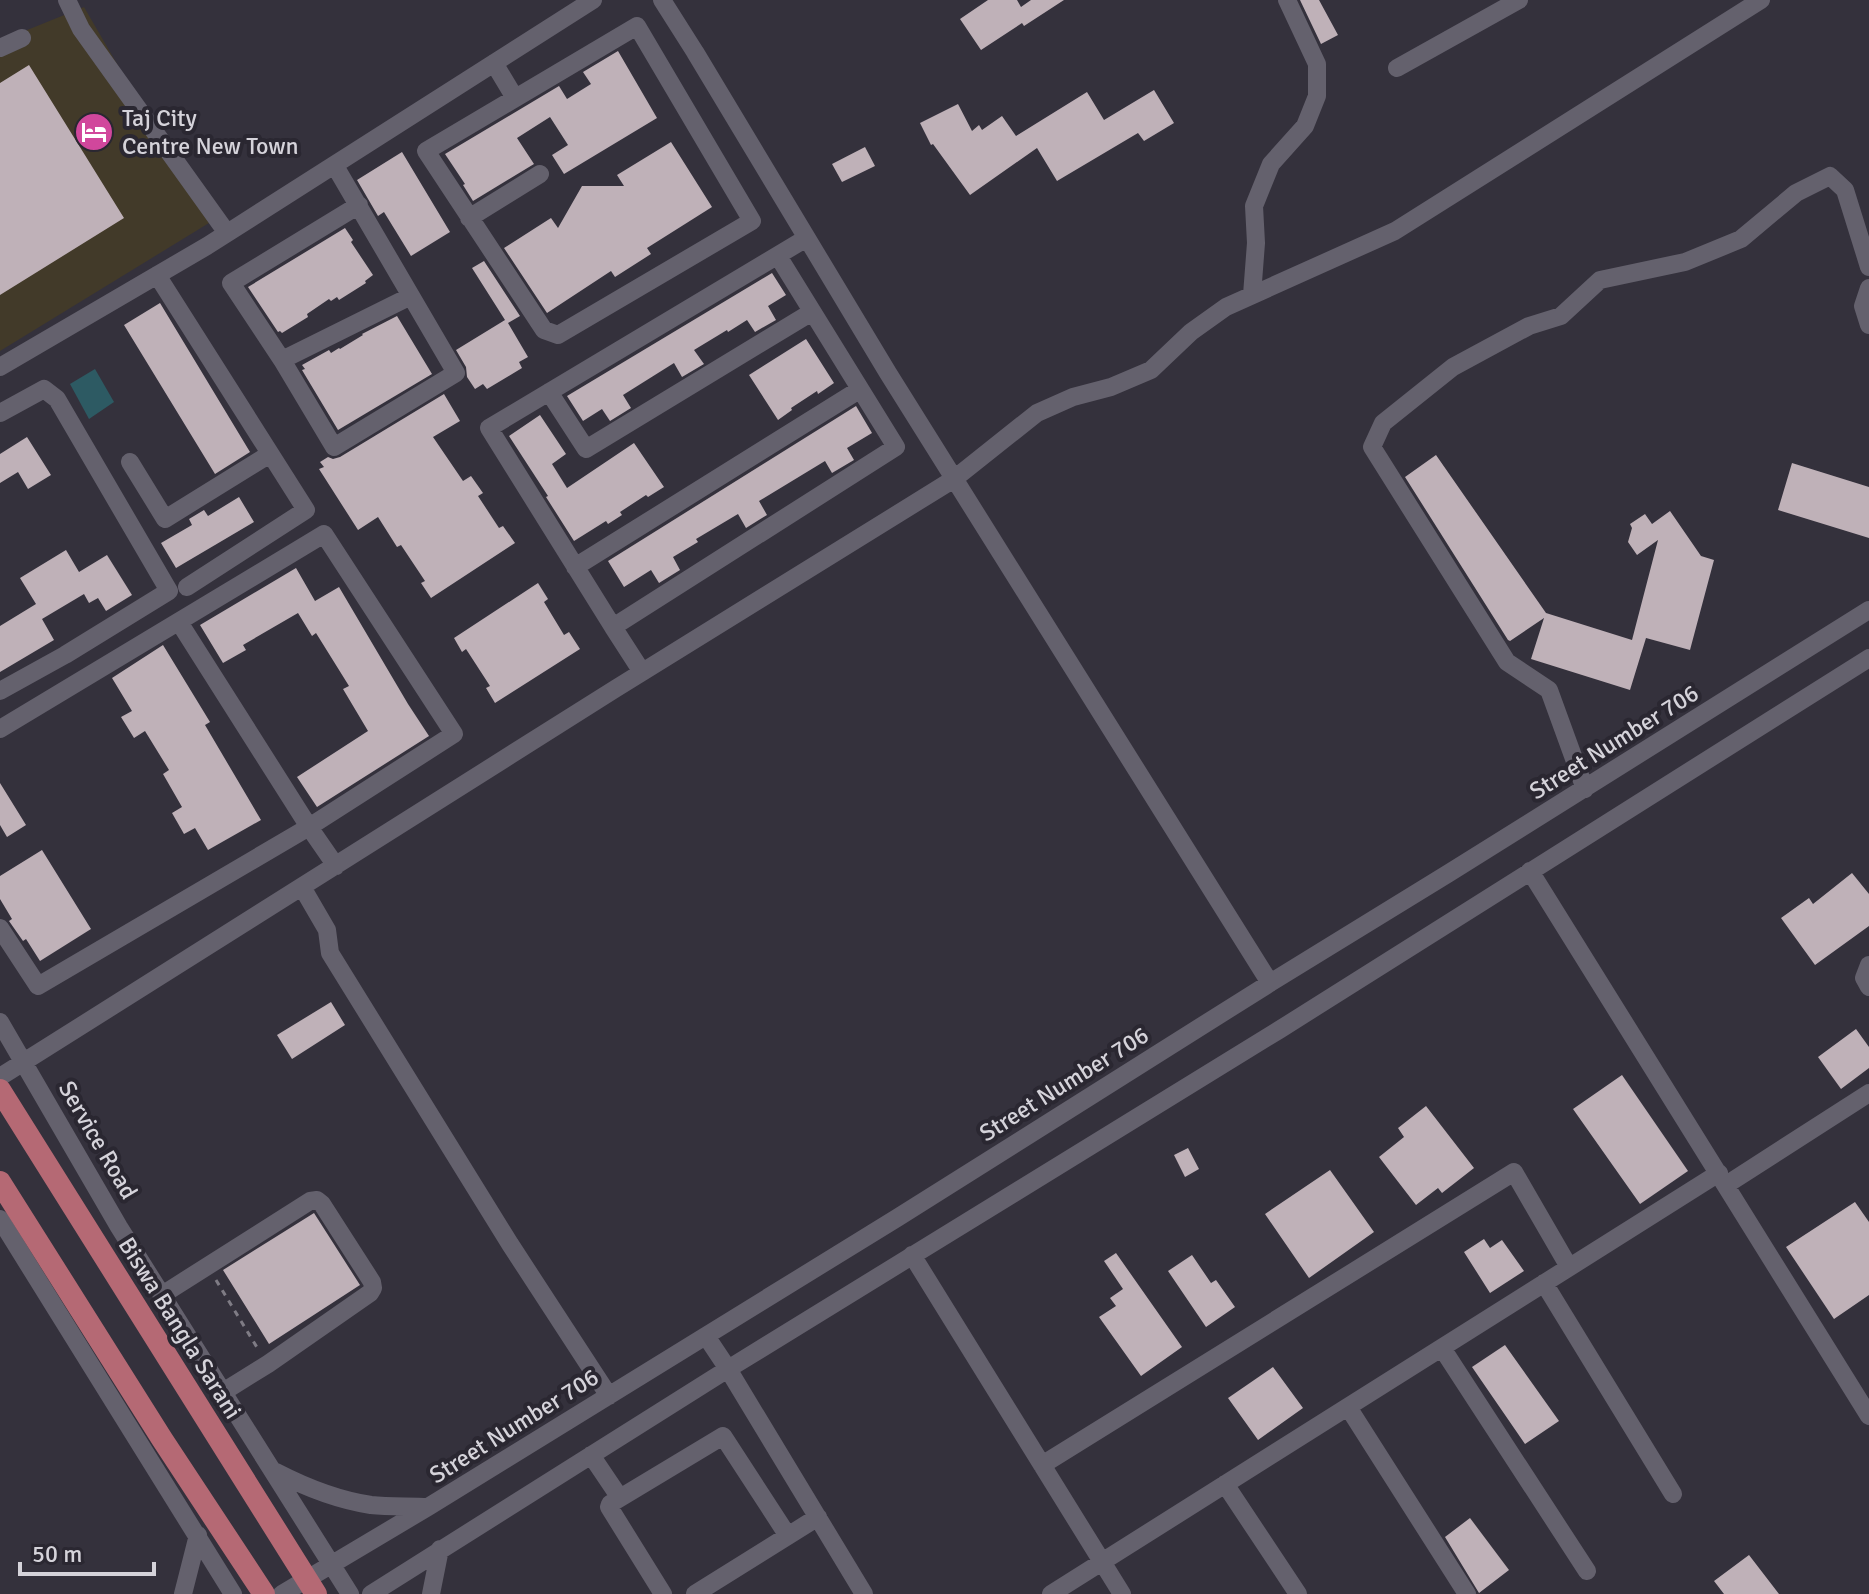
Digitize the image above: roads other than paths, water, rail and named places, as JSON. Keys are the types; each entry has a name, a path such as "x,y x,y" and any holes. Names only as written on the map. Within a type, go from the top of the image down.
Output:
{"main road":[{"name":"Biswa Bangla Sarani","path":"0,1090 311,1586"},
{"path":"0,1182 264,1594"}],"street":[{"path":"67,0 81,29 227,233"},
{"path":"0,367 227,233 593,0"},
{"path":"662,0 805,239 1270,983"},
{"path":"1252,295 1256,243 1254,206 1271,164 1305,126 1317,96 1317,64 1287,0"},
{"path":"1397,68 1519,0"},
{"path":"0,1077 954,479 1037,413 1151,370 1191,332 1226,307 1395,231 1761,0"},
{"path":"637,26 752,221 558,335 544,330 426,151 515,98 637,26"},
{"path":"0,48 22,38"},
{"path":"494,63 515,98"},
{"path":"335,166 359,205 456,373 334,447 231,283 359,205"},
{"path":"469,218 540,174"},
{"path":"1585,789 1549,690 1507,662 1372,447 1383,423 1453,367 1529,326 1561,316 1600,280 1685,262 1741,239 1796,193 1830,176 1845,190 1869,267"},
{"path":"642,672 489,428 805,239"},
{"path":"613,627 896,447 778,256"},
{"path":"157,275 306,510 187,587"},
{"path":"1869,288 1863,306 1869,325"},
{"path":"282,360 411,296"},
{"path":"549,392 586,449 812,312"},
{"path":"0,413 44,389 57,399 169,591 0,691"},
{"path":"575,567 859,390"},
{"path":"130,462 165,519 270,454"},
{"path":"0,729 324,534 454,734 309,827 38,986 0,928"},
{"name":"Street Number 706","path":"282,1594 311,1586 331,1564 910,1210 1869,610"},
{"path":"179,622 336,866"},
{"path":"371,1594 728,1369 1279,1030 1869,658"},
{"path":"1530,871 1869,1416"},
{"path":"302,887 327,930 330,953 510,1244 609,1396"},
{"path":"1869,965 1864,978 1869,987"},
{"name":"Service Road","path":"0,1022 119,1227 350,1594"},
{"path":"1051,1594 1569,1267 1869,1093"},
{"path":"1042,1465 1514,1172 1569,1267"},
{"path":"162,1295 310,1201 317,1200 372,1282 370,1293 223,1392"},
{"path":"0,1219 233,1594"},
{"path":"912,1255 1122,1594"},
{"path":"1544,1283 1673,1494"},
{"path":"706,1336 864,1594"},
{"path":"1442,1348 1587,1571"},
{"path":"1348,1407 1467,1594"},
{"path":"663,1594 610,1504 723,1436 788,1536"},
{"path":"591,1455 620,1498"},
{"path":"273,1471 312,1489 370,1505 428,1507"},
{"path":"1225,1484 1298,1594"},
{"path":"695,1594 818,1517"},
{"path":"183,1594 198,1535"},
{"path":"431,1594 440,1549"}],"water":[{"path":"95,369 114,402 89,419 70,384"}],"place":[{"name":"Taj City Centre New Town","path":"94,132"}]}
